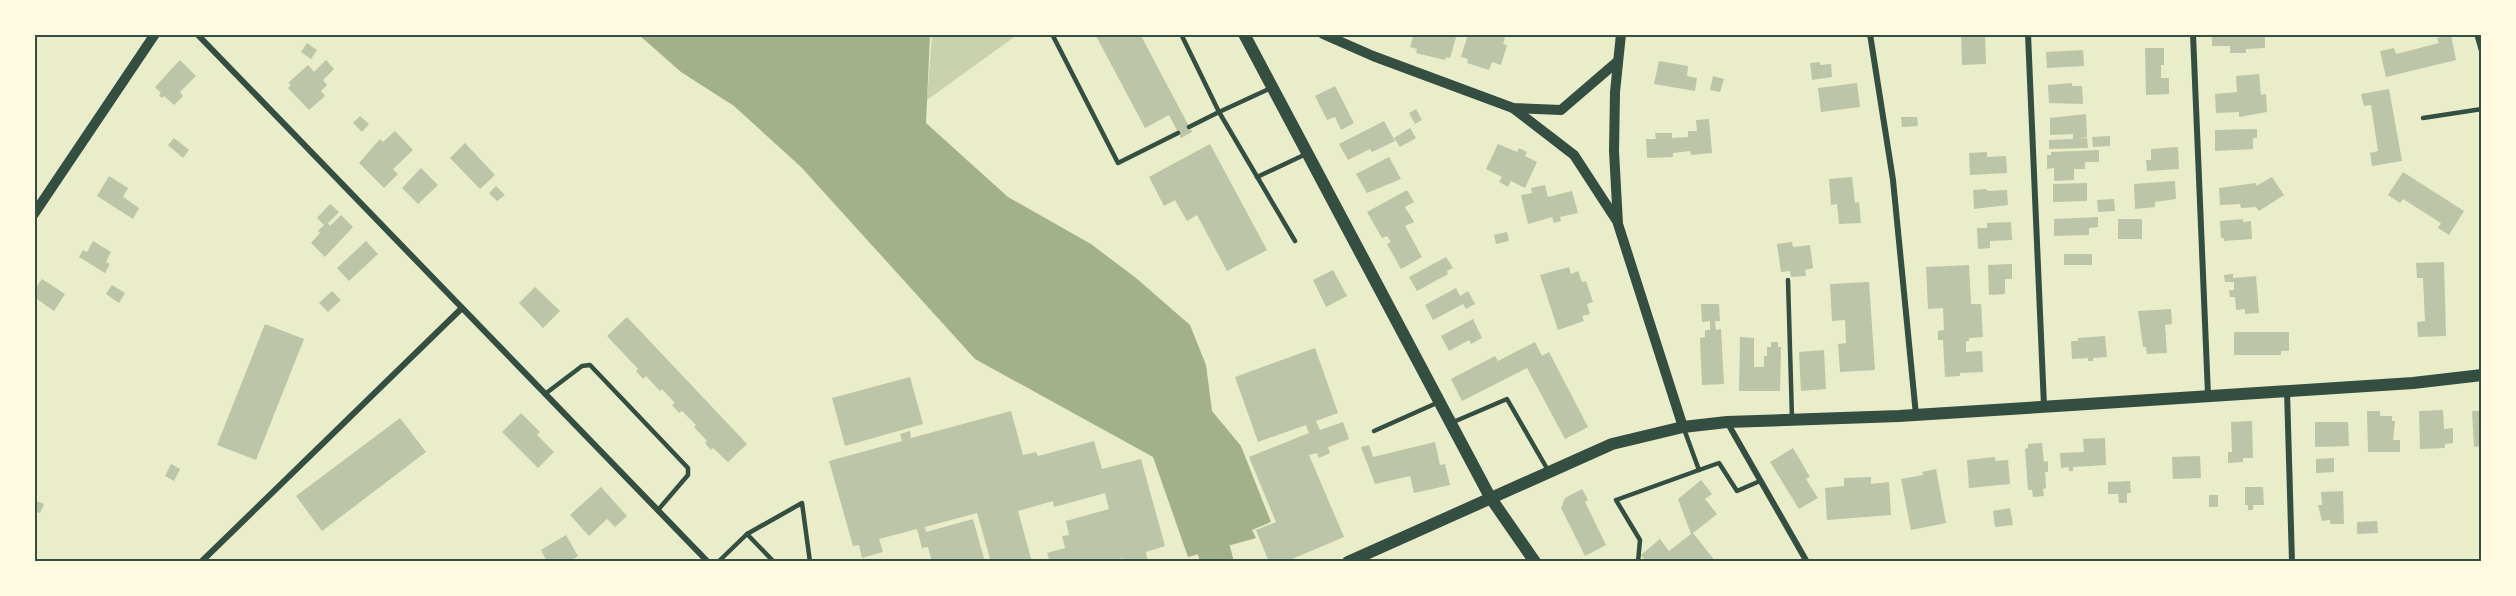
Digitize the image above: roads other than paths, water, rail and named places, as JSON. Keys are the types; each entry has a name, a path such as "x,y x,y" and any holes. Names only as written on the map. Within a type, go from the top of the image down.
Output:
{"main road":[{"path":"1244,34 1490,497 1535,561"},
{"path":"1348,561 1612,444 1683,427 1727,422 1916,415 2413,383 2481,375"}],"street":[{"path":"34,214 154,34"},
{"path":"197,34 708,561"},
{"path":"1323,34 1373,56 1513,108 1574,155 1618,224"},
{"path":"1621,34 1614,151 1618,224 1683,427"},
{"path":"1870,34 1893,180 1916,415"},
{"path":"2028,34 2044,407"},
{"path":"2193,34 2208,395"},
{"path":"2477,34 2481,51"},
{"path":"1513,108 1561,110 1618,61"},
{"path":"201,561 462,308"},
{"path":"2287,390 2292,561"},
{"path":"1727,422 1807,561"}],"lane":[{"path":"1052,34 1118,163 1178,133"},
{"path":"1181,34 1219,112 1295,241"},
{"path":"1189,127 1274,87"},
{"path":"2423,118 2481,109"},
{"path":"1257,177 1309,153"},
{"path":"1788,280 1792,421"},
{"path":"545,394 582,366 590,365 688,468 688,475 658,510"},
{"path":"1450,423 1507,399 1549,471"},
{"path":"1374,431 1439,402"},
{"path":"1683,427 1699,470"},
{"path":"1638,561 1640,540 1616,500 1719,463 1737,491 1760,481"},
{"path":"718,561 747,534 802,503 810,561"},
{"path":"747,534 774,561"},
{"path":"696,561 701,555"}],"waterway":[{"path":"1203,507 1217,562"}]}
